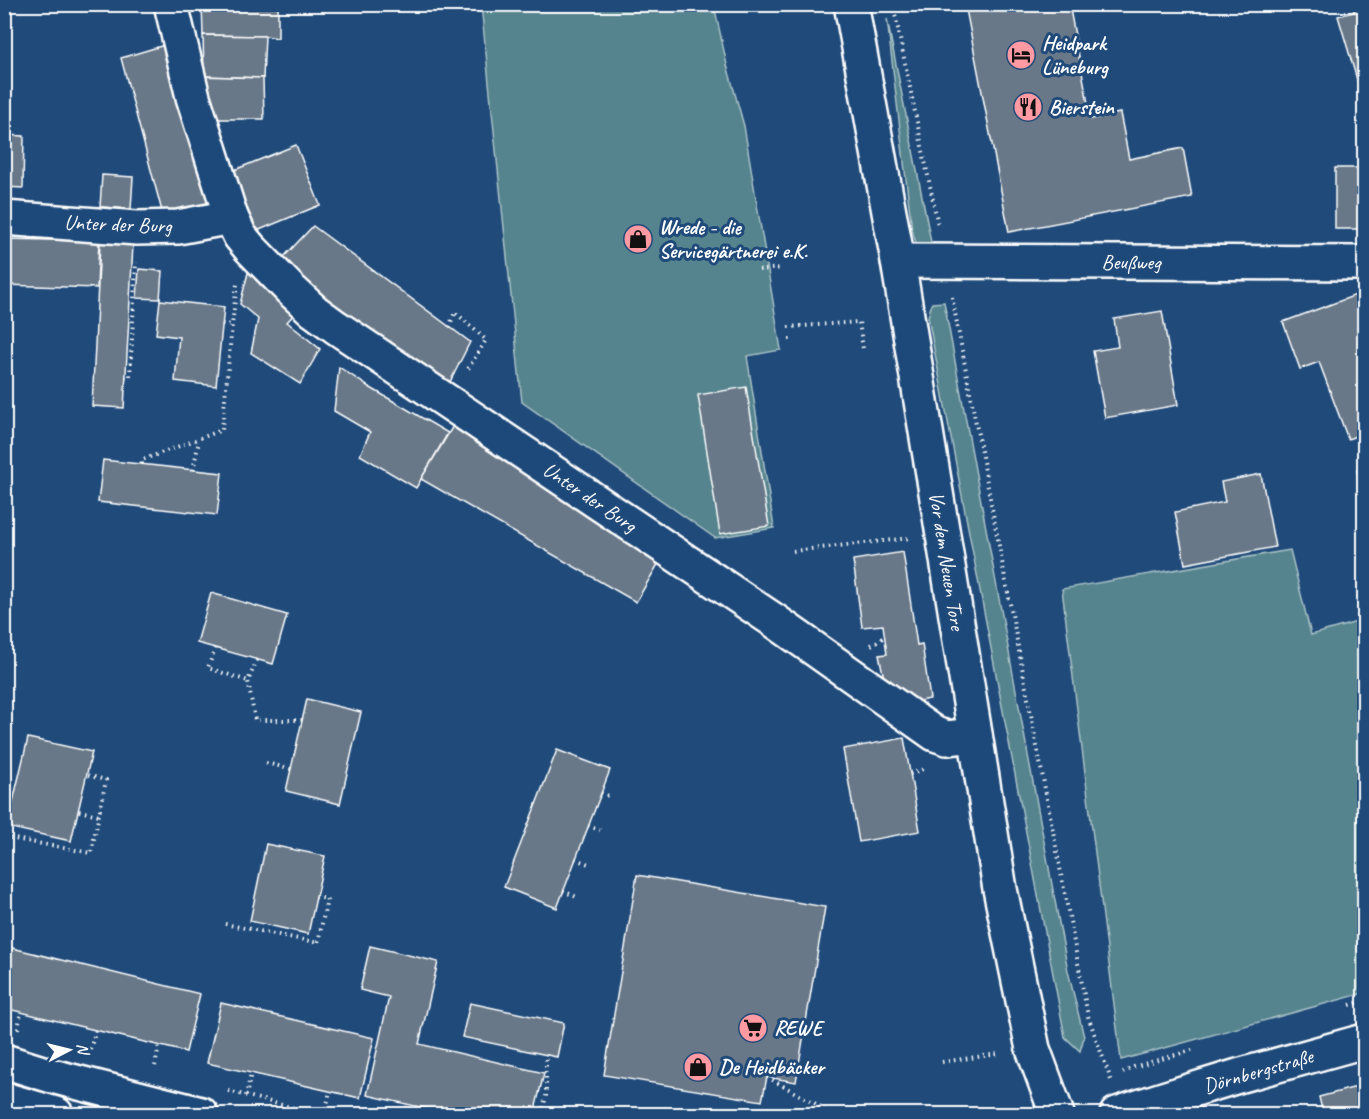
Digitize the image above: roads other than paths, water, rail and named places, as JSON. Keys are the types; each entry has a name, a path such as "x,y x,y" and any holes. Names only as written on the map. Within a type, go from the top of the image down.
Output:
{"street":[{"name":"Unter der Burg","path":"171,4 193,97 231,217 240,236 290,289 321,317 775,621 935,734 947,738 975,735"},
{"name":"Vor dem Neuen Tore","path":"850,4 897,261 1000,889 1033,1049 1057,1114"},
{"name":"Unter der Burg","path":"4,218 137,228 178,227 231,217"},
{"name":"Beußweg","path":"897,261 1365,263"},
{"name":"Dörnbergstraße","path":"1117,1114 1238,1076 1365,1041"},
{"path":"11,1047 52,1076 201,1114"},
{"path":"4,1099 56,1114"}],"place":[{"name":"Heidpark Lüneburg","path":"1021,55"},
{"name":"Bierstein","path":"1028,107"},
{"name":"Wrede - die Servicegärtnerei e.K.","path":"638,239"},
{"name":"REWE","path":"753,1028"},
{"name":"De Heidbäcker","path":"698,1067"}]}
